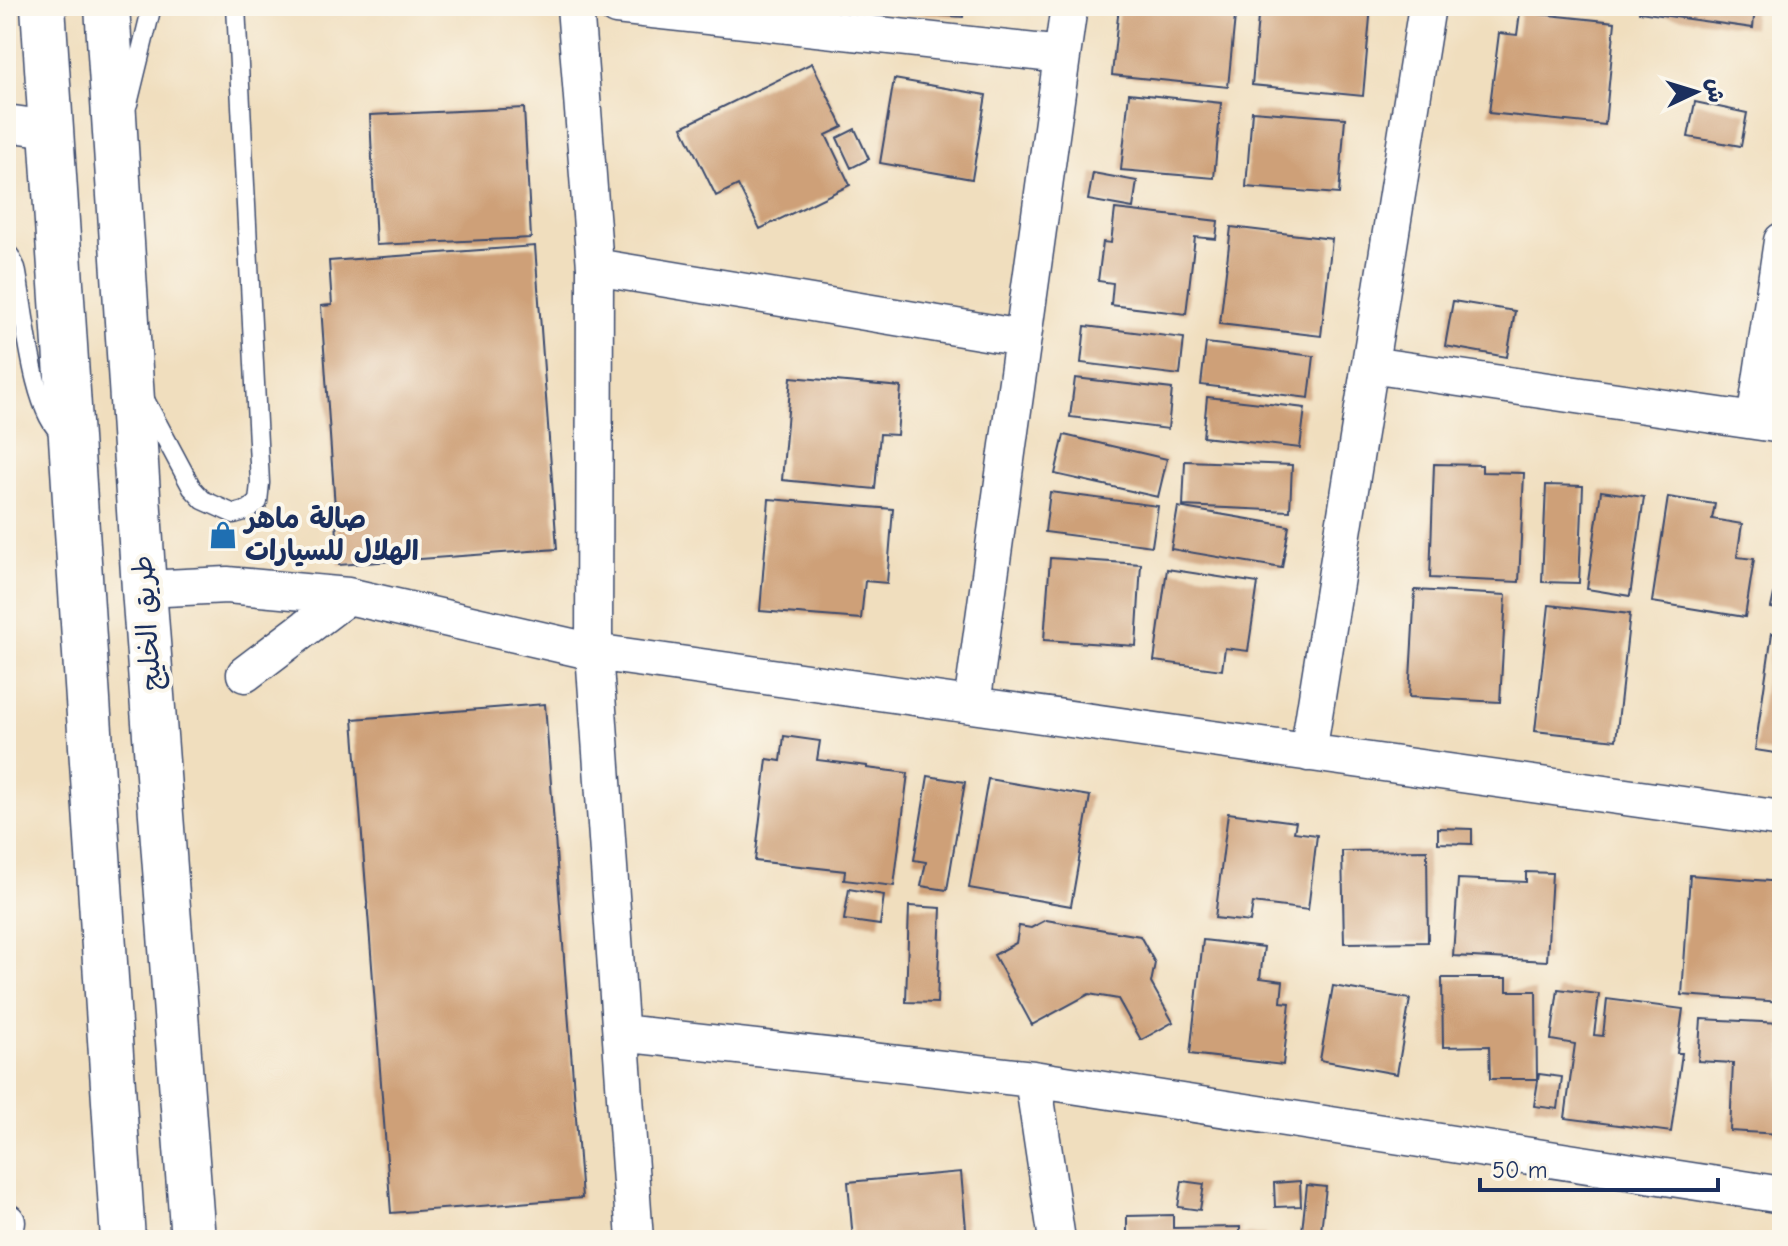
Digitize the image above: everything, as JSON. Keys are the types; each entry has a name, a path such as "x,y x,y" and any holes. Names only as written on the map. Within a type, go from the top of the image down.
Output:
{"main road":[{"path":"43,6 123,1240"},
{"name":"طريق الخليج","path":"107,6 144,589 193,1240"}],"street":[{"path":"575,6 595,267 594,652 635,1240"},
{"path":"616,6 1062,55"},
{"path":"972,705 1069,6"},
{"path":"1308,753 1427,6"},
{"path":"6,123 50,129"},
{"path":"1370,365 1769,423 1782,241"},
{"path":"595,267 1022,338"},
{"path":"144,589 227,585 348,596 594,652 1782,819"},
{"path":"245,674 348,596"},
{"path":"621,1033 1033,1079 1782,1195"},
{"path":"1033,1079 1057,1240"}],"lane":[{"path":"116,153 152,6"},
{"path":"131,374 192,488 203,500 234,514 248,510 258,502 260,483 236,6"},
{"path":"6,254 16,268 43,406 53,428 71,438"}],"building":[{"path":"836,6 964,6 963,17"},
{"path":"1119,6 1236,6 1228,87 1112,75"},
{"path":"1259,6 1371,6 1363,96 1252,85"},
{"path":"1640,6 1755,6 1753,28 1639,12"},
{"path":"1520,12 1615,22 1605,125 1489,113 1499,33 1517,35"},
{"path":"812,63 843,127 826,135 850,185 760,229 738,185 716,196 682,127"},
{"path":"894,79 986,95 972,179 880,163"},
{"path":"1129,93 1221,103 1214,178 1121,170"},
{"path":"1695,102 1747,113 1741,146 1688,137"},
{"path":"524,108 531,238 376,245 370,115"},
{"path":"1252,111 1345,118 1339,194 1246,187"},
{"path":"855,129 869,159 851,168 837,138"},
{"path":"1093,173 1137,181 1133,208 1088,200"},
{"path":"1115,209 1218,221 1216,239 1195,237 1186,314 1111,305 1113,283 1098,281 1103,242 1111,243"},
{"path":"1231,227 1332,239 1321,336 1220,324"},
{"path":"535,246 557,549 339,565 321,306 332,305 329,261"},
{"path":"1453,301 1515,311 1507,357 1445,346"},
{"path":"1085,326 1184,338 1180,375 1081,363"},
{"path":"1206,343 1314,356 1309,398 1201,385"},
{"path":"791,377 901,387 897,435 880,434 875,489 782,480"},
{"path":"1075,378 1172,389 1168,429 1070,417"},
{"path":"1207,397 1305,408 1300,448 1203,437"},
{"path":"1064,435 1167,459 1158,497 1055,474"},
{"path":"1185,461 1292,465 1290,511 1183,506"},
{"path":"1434,464 1482,465 1482,472 1524,473 1519,582 1430,578"},
{"path":"1546,485 1583,486 1579,583 1542,582"},
{"path":"1601,491 1644,497 1630,596 1587,589"},
{"path":"1050,492 1158,506 1152,546 1045,532"},
{"path":"1668,497 1715,504 1712,519 1742,524 1737,557 1754,559 1745,617 1652,602"},
{"path":"769,499 893,509 887,583 865,581 861,619 760,611"},
{"path":"1178,507 1289,526 1282,568 1171,549"},
{"path":"1050,558 1141,564 1136,646 1044,640"},
{"path":"1782,562 1782,610 1771,608"},
{"path":"1167,569 1258,583 1248,651 1225,648 1222,670 1154,661"},
{"path":"1415,590 1506,595 1500,702 1409,697"},
{"path":"1549,605 1630,614 1616,740 1535,731"},
{"path":"1772,633 1782,635 1782,754 1755,750"},
{"path":"545,704 582,1198 391,1213 353,719"},
{"path":"784,736 820,741 817,760 908,773 894,886 844,880 845,871 755,861 767,759 781,761"},
{"path":"928,776 965,782 947,890 921,886 926,862 914,860"},
{"path":"988,779 1090,796 1071,906 969,888"},
{"path":"1228,813 1296,822 1294,832 1317,835 1308,910 1253,903 1250,922 1215,918"},
{"path":"1438,828 1472,829 1472,844 1438,843"},
{"path":"1427,850 1428,942 1344,943 1342,851"},
{"path":"1526,872 1552,873 1547,961 1453,956 1458,879 1526,882"},
{"path":"1690,875 1782,882 1782,1002 1682,995"},
{"path":"849,889 884,895 880,925 844,920"},
{"path":"909,906 941,908 937,1003 906,1002"},
{"path":"1046,920 1140,936 1155,963 1151,983 1173,1022 1141,1040 1118,999 1089,994 1032,1025 994,955 1016,943 1019,926 1031,928"},
{"path":"1203,940 1264,947 1260,978 1283,981 1281,1002 1290,1003 1283,1065 1190,1054"},
{"path":"1442,978 1507,978 1507,991 1536,991 1537,1079 1490,1079 1489,1046 1443,1047"},
{"path":"1333,986 1410,999 1397,1074 1320,1060"},
{"path":"1558,989 1599,994 1594,1035 1603,1036 1607,999 1683,1009 1677,1053 1682,1053 1671,1132 1565,1118 1575,1044 1551,1040"},
{"path":"1701,1019 1782,1023 1779,1134 1730,1131 1733,1063 1698,1061"},
{"path":"1539,1074 1562,1077 1558,1109 1534,1106"},
{"path":"961,1172 967,1240 853,1240 848,1182"},
{"path":"1182,1181 1204,1184 1200,1210 1178,1207"},
{"path":"1300,1181 1301,1206 1275,1207 1274,1183"},
{"path":"1307,1185 1326,1187 1320,1240 1301,1240"},
{"path":"1173,1215 1173,1228 1240,1227 1240,1234 1265,1234 1265,1240 1127,1240 1127,1216"}],"place":[{"name":"صالة ماهر الهلال للسيارات","path":"223,535"}]}
